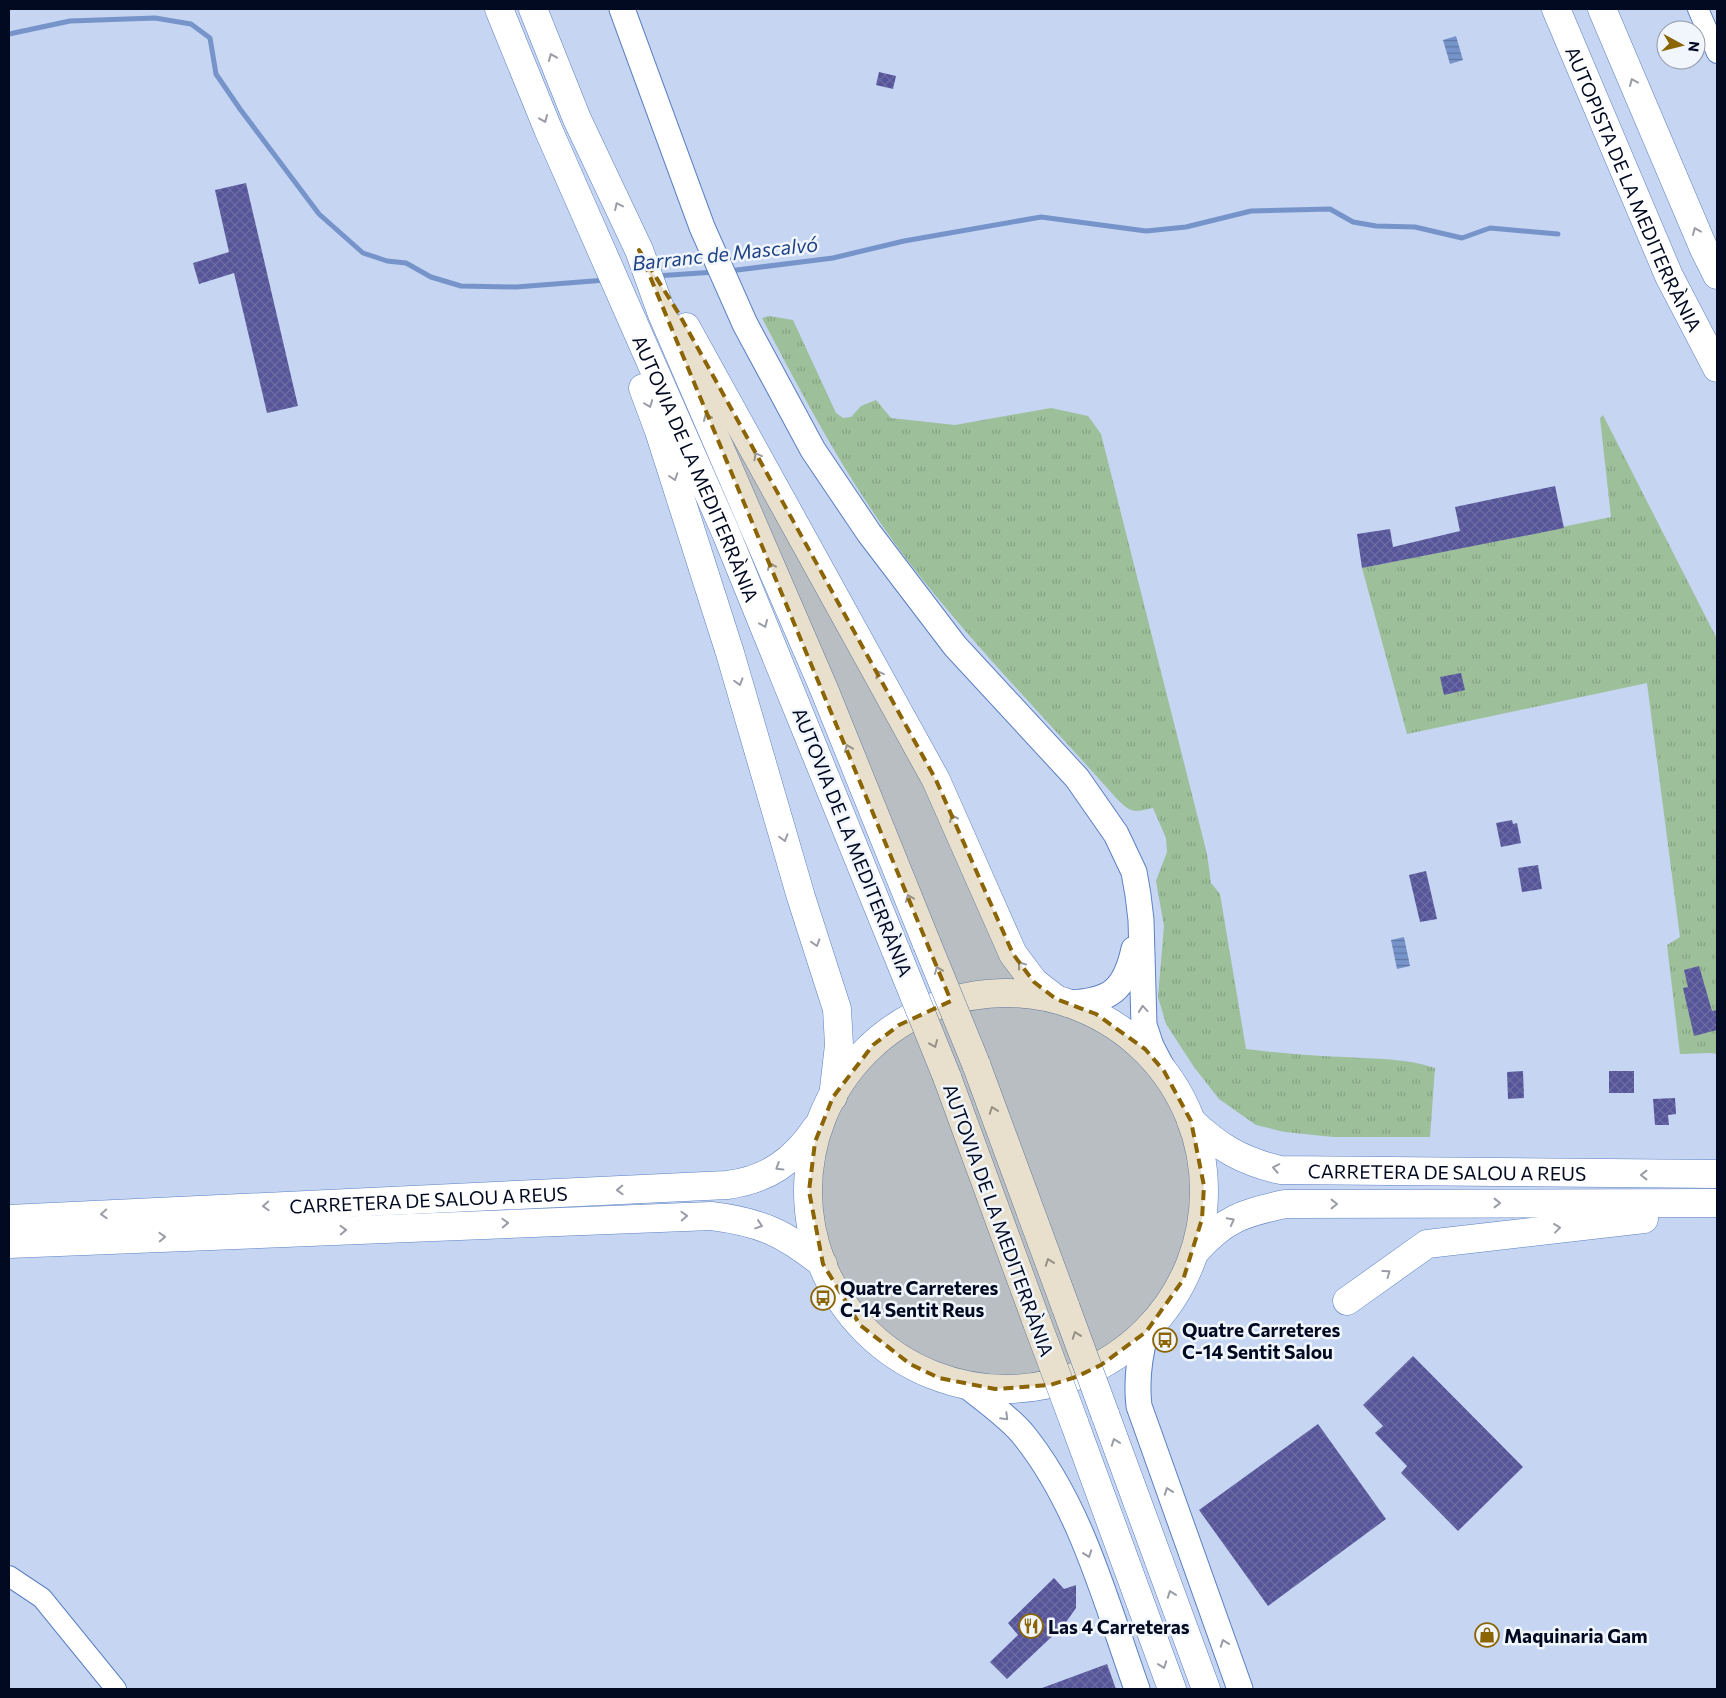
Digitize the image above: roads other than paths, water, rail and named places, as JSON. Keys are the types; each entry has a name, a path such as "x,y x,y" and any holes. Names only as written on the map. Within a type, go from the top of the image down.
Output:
{"highway":[{"name":"AUTOVIA DE LA MEDITERRÀNIA","path":"499,9 548,129 597,241 611,280 726,533 947,1077 1172,1689"},
{"name":"AUTOVIA DE LA MEDITERRÀNIA","path":"533,9 577,119 638,250 671,314 928,944 976,1064 1206,1689"},
{"name":"AUTOPISTA DE LA MEDITERRÀNIA","path":"1556,9 1669,276 1717,368"},
{"name":"AUTOPISTA DE LA MEDITERRÀNIA","path":"1602,9 1704,250 1717,275"},
{"path":"611,280 626,342 660,431 727,644 837,1009 839,1045 828,1108"},
{"path":"671,314 936,780 1013,954 1034,982 1063,1001"},
{"path":"991,993 1024,993 1063,1001 1096,1014 1122,1030 1145,1049 1164,1071 1180,1095 1201,1153 1204,1186 1202,1219 1195,1252 1172,1300 1146,1332 1125,1350 1102,1365 1059,1382 1022,1389 967,1386 939,1378 910,1364 884,1347 860,1325 841,1300 823,1264 815,1241 809,1192 815,1142 828,1108 850,1069 873,1045 899,1025 928,1009 959,998 991,993"},
{"name":"CARRETERA DE SALOU A REUS","path":"9,1218 727,1186 761,1178 786,1163 811,1136 828,1108"},
{"name":"CARRETERA DE SALOU A REUS","path":"1191,1121 1215,1143 1232,1153 1258,1165 1280,1170 1717,1174"},
{"path":"1195,1252 1209,1236 1230,1220 1256,1210 1286,1204 1717,1203"},
{"path":"1348,1301 1427,1244 1585,1225 1690,1215 1717,1209"},
{"path":"9,1244 711,1216 736,1219 774,1230 823,1264"}],"street":[{"path":"622,9 702,227 745,324 813,450 869,533 955,646 1077,778 1116,834 1134,872 1141,920 1144,1025 1151,1046 1164,1071"},
{"path":"1698,9 1717,53"},
{"path":"1063,1001 1104,998 1123,983 1130,970 1141,920"},
{"path":"1146,1332 1138,1364 1136,1384 1138,1406 1240,1689"},
{"path":"967,1386 997,1409 1020,1432 1057,1483 1082,1539 1138,1689"},
{"path":"9,1576 42,1598 116,1689"}],"water":[{"path":"1456,36 1463,60 1450,64 1443,40"},
{"path":"1404,937 1410,966 1397,969 1391,940"}],"waterway":[{"name":"Barranc de Mascalvó","path":"9,34 70,21 155,18 191,24 210,38 216,74 240,109 319,214 363,253 387,261 406,263 431,277 461,286 516,287 606,280"},
{"name":"Barranc de Mascalvó","path":"729,271 833,258 904,241 1041,217 1146,231 1186,227 1251,211 1330,209 1353,222 1376,226 1415,227 1462,238 1490,228 1558,234"},
{"name":"Barranc de Mascalvó","path":"656,276 715,272"}],"place":[{"name":"Quatre Carreteres C-14 Sentit Reus","path":"823,1298"},
{"name":"Quatre Carreteres C-14 Sentit Salou","path":"1165,1340"},
{"name":"Las 4 Carreteras","path":"1031,1626"},
{"name":"Maquinaria Gam","path":"1487,1635"}]}
